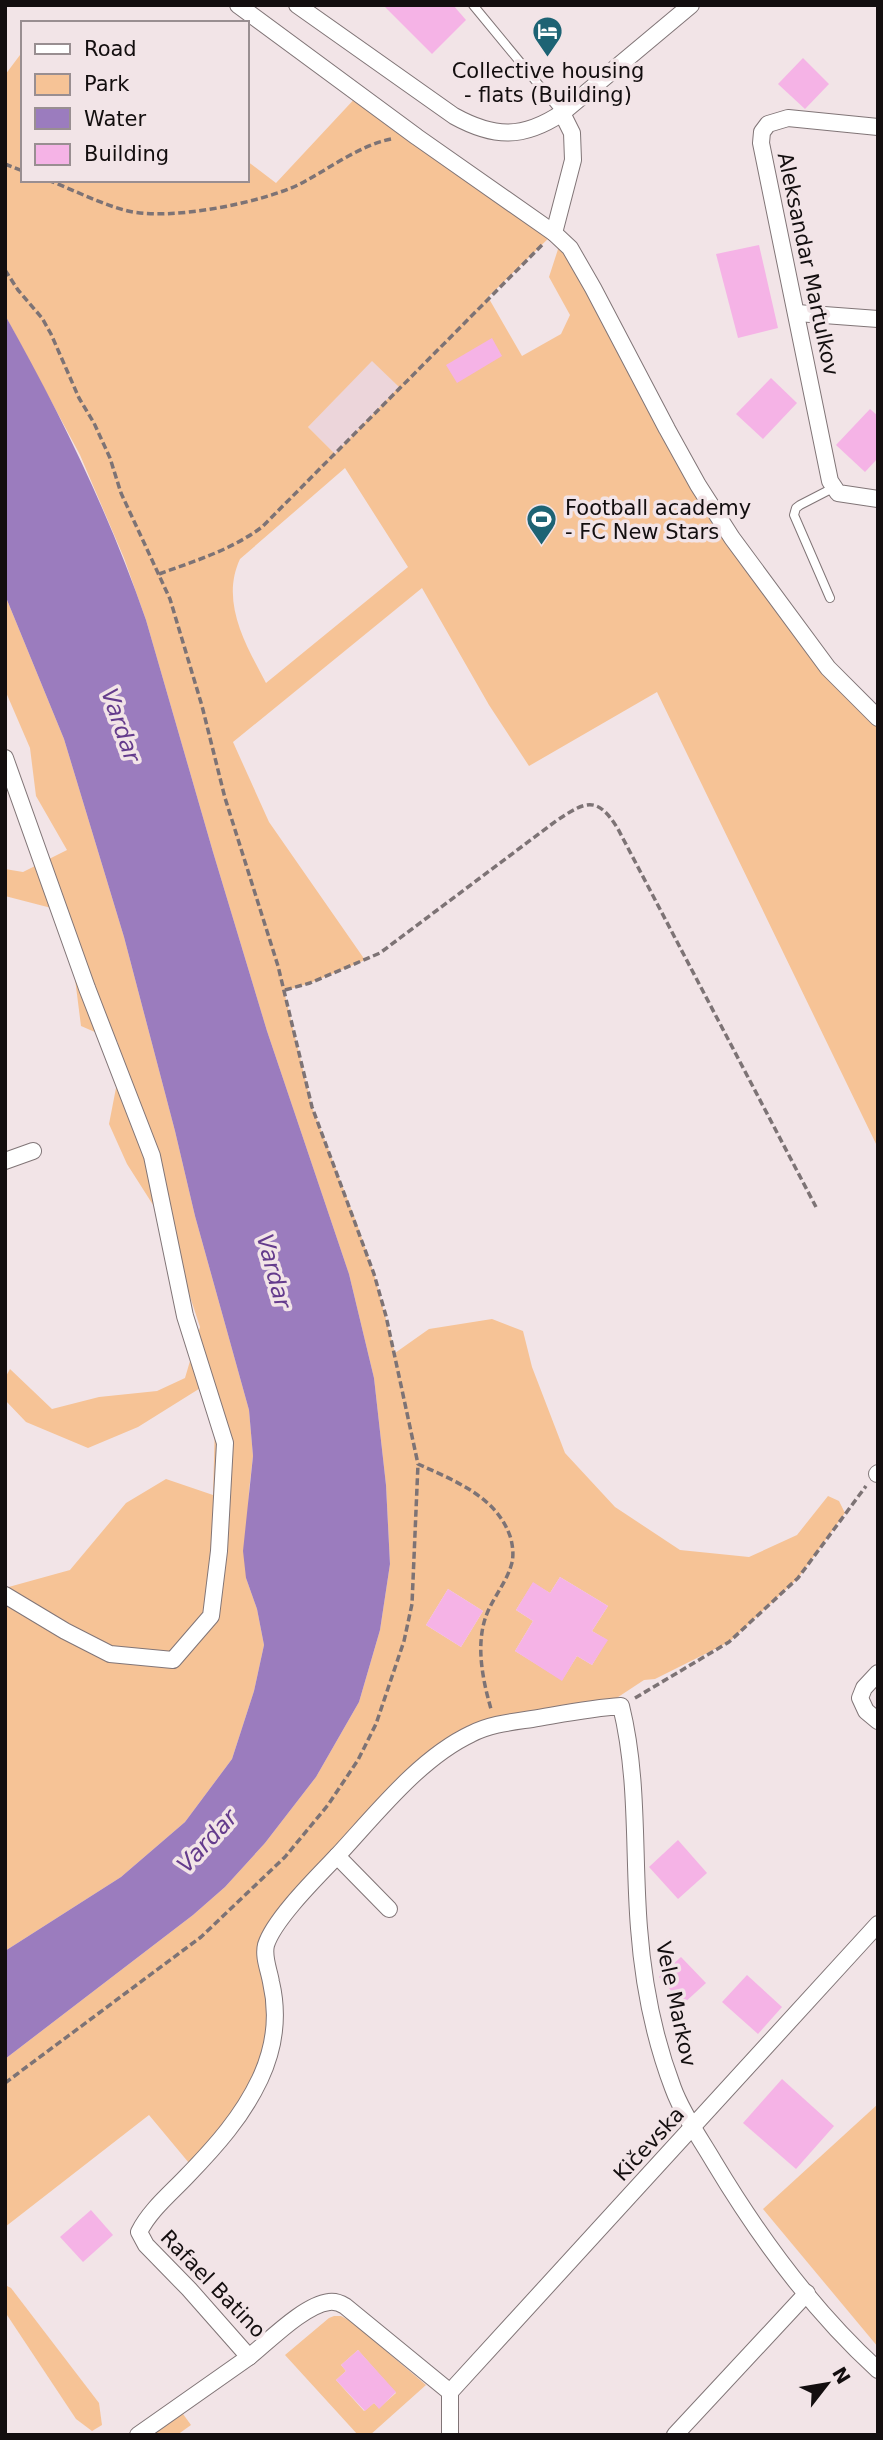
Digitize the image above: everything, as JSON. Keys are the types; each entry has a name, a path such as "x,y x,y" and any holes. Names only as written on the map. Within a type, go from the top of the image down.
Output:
{"street":[{"path":"238,5 417,137 555,233 570,248 673,440 727,530 838,681 878,718"},
{"path":"297,5 443,109 491,132 516,133 545,124 562,113 691,5"},
{"path":"555,233 573,160 572,133 562,113"},
{"name":"Aleksandar Martulkov","path":"831,485 761,143 762,132 768,124 788,118 878,127"},
{"path":"797,313 878,319"},
{"path":"831,485 838,494 878,499"},
{"path":"5,758 87,988 152,1156 185,1316 225,1443 219,1551 211,1616 173,1660 110,1654 5,1595"},
{"path":"5,1161 33,1151"},
{"path":"878,1673 864,1688 860,1698 866,1711 878,1721"},
{"name":"Rafael Batino","path":"450,2392 359,2316 334,2301 307,2311 249,2357 146,2245 139,2232 155,2209 217,2145 250,2100 272,2050 276,2021 266,1946 276,1927 313,1881 396,1793 445,1750 473,1732 495,1725 621,1706"},
{"name":"Vele Markov","path":"621,1706 633,1771 639,1929 652,2012 673,2088 693,2128 742,2210 807,2293 858,2352 878,2370"},
{"path":"337,1856 389,1909"},
{"name":"Kičevska","path":"450,2392 878,1924"},
{"path":"676,2435 807,2293"},
{"path":"138,2435 249,2357"},
{"path":"450,2392 450,2435"}],"lane":[{"path":"473,5 562,113"},
{"path":"830,598 794,514 796,508 831,485"}],"path":[{"path":"53,182 127,210 172,213 269,196 298,185 378,142 417,137"},
{"path":"159,574 226,549 262,527 506,278 555,233"},
{"path":"5,270 51,334 79,398 110,458 121,493 170,599 202,706 225,798 284,991 312,1107 358,1224 383,1306 418,1464 412,1604 404,1641 376,1724 358,1760 285,1857 201,1937 5,2083"},
{"path":"284,991 310,983 380,953 571,811 591,804 601,807 618,829 816,1208"},
{"path":"418,1464 485,1500 501,1516 509,1534 513,1556 511,1566 489,1607 482,1637 485,1686 495,1725"},
{"path":"621,1706 729,1642 797,1578 878,1473"}],"shaded area":[{"path":"372,360 399,387 335,454 308,427"}],"green space":[{"path":"21,54 21,182 248,182 248,162 276,183 359,94 554,233 488,297 522,356 561,334 570,315 549,277 561,240 732,538 878,718 878,1148 657,692 529,766 489,705 422,588 233,742 269,822 365,960 284,991 312,1107 374,1274 395,1353 429,1329 492,1319 523,1331 532,1367 565,1453 615,1507 680,1550 749,1557 797,1535 828,1496 839,1501 845,1513 798,1578 729,1642 655,1679 644,1680 603,1707 495,1725 445,1750 269,1939 271,1981 267,2065 194,2169 149,2115 5,2227 5,2059 193,1915 225,1887 265,1843 316,1777 359,1702 380,1630 390,1564 386,1485 374,1378 349,1274 267,1031 146,620 124,558 80,455 5,315 5,75","holes":["372,361 399,387 335,454 308,427","345,468 408,567 266,683 244,638 234,607 233,591 240,559","560,1577 608,1606 592,1631 607,1640 592,1665 577,1656 562,1680 515,1651 533,1621 516,1610 533,1583 550,1593","448,1589 483,1611 461,1647 426,1625"]},
{"path":"5,595 64,739 124,937 195,1216 249,1410 253,1456 246,1578 257,1609 264,1645 254,1691 232,1759 185,1822 121,1877 5,1951 5,1588 70,1570 126,1503 166,1479 213,1495 215,1423 202,1387 138,1427 88,1448 26,1422 5,1400 5,1378 10,1369 52,1409 99,1397 157,1391 185,1378 200,1327 178,1260 155,1208 127,1164 109,1124 116,1088 118,1042 81,1026 71,947 59,910 5,896 5,869 23,872 67,850 36,796 30,748 5,690"},
{"path":"878,2104 878,2347 763,2209"},
{"path":"5,2285 11,2288 99,2403 102,2425 92,2431 76,2419 5,2312"},
{"path":"341,2316 352,2322 426,2385 370,2435 358,2435 285,2355 329,2318","holes":["358,2350 396,2393 379,2408 374,2403 364,2411 336,2380 346,2371 341,2365"]},
{"path":"183,2414 191,2425 177,2435 150,2435"}],"water":[{"name":"Vardar","path":"5,315 82,464 132,580 267,1031 349,1274 374,1378 386,1485 390,1564 380,1630 359,1702 316,1777 265,1843 225,1887 193,1915 5,2059 5,1951 121,1877 185,1822 232,1759 254,1691 264,1645 257,1609 246,1578 243,1551 253,1456 249,1410 195,1216 124,937 64,739 5,595"}],"building":[{"path":"383,5 453,5 466,20 432,54"},
{"path":"803,58 829,84 805,109 778,84"},
{"path":"759,245 778,328 738,338 716,254"},
{"path":"492,338 502,356 457,383 446,365"},
{"path":"771,378 797,403 763,439 736,414"},
{"path":"870,409 878,416 878,458 865,472 836,445"},
{"path":"560,1577 608,1606 592,1631 608,1640 592,1665 577,1656 562,1681 515,1651 533,1621 516,1610 533,1582 550,1593"},
{"path":"448,1589 483,1611 461,1647 426,1625"},
{"path":"678,1840 707,1873 678,1899 649,1867"},
{"path":"681,1957 706,1983 683,2004 659,1977"},
{"path":"747,1975 782,2007 758,2034 722,2002"},
{"path":"782,2079 834,2126 796,2169 743,2123"},
{"path":"91,2210 113,2235 83,2262 60,2237"},
{"path":"358,2350 396,2392 379,2409 374,2403 365,2411 336,2380 346,2371 341,2365"}],"place":[{"name":"Collective housing - flats (Building)","path":"548,58"},
{"name":"Football academy - FC New Stars","path":"542,547"}]}
